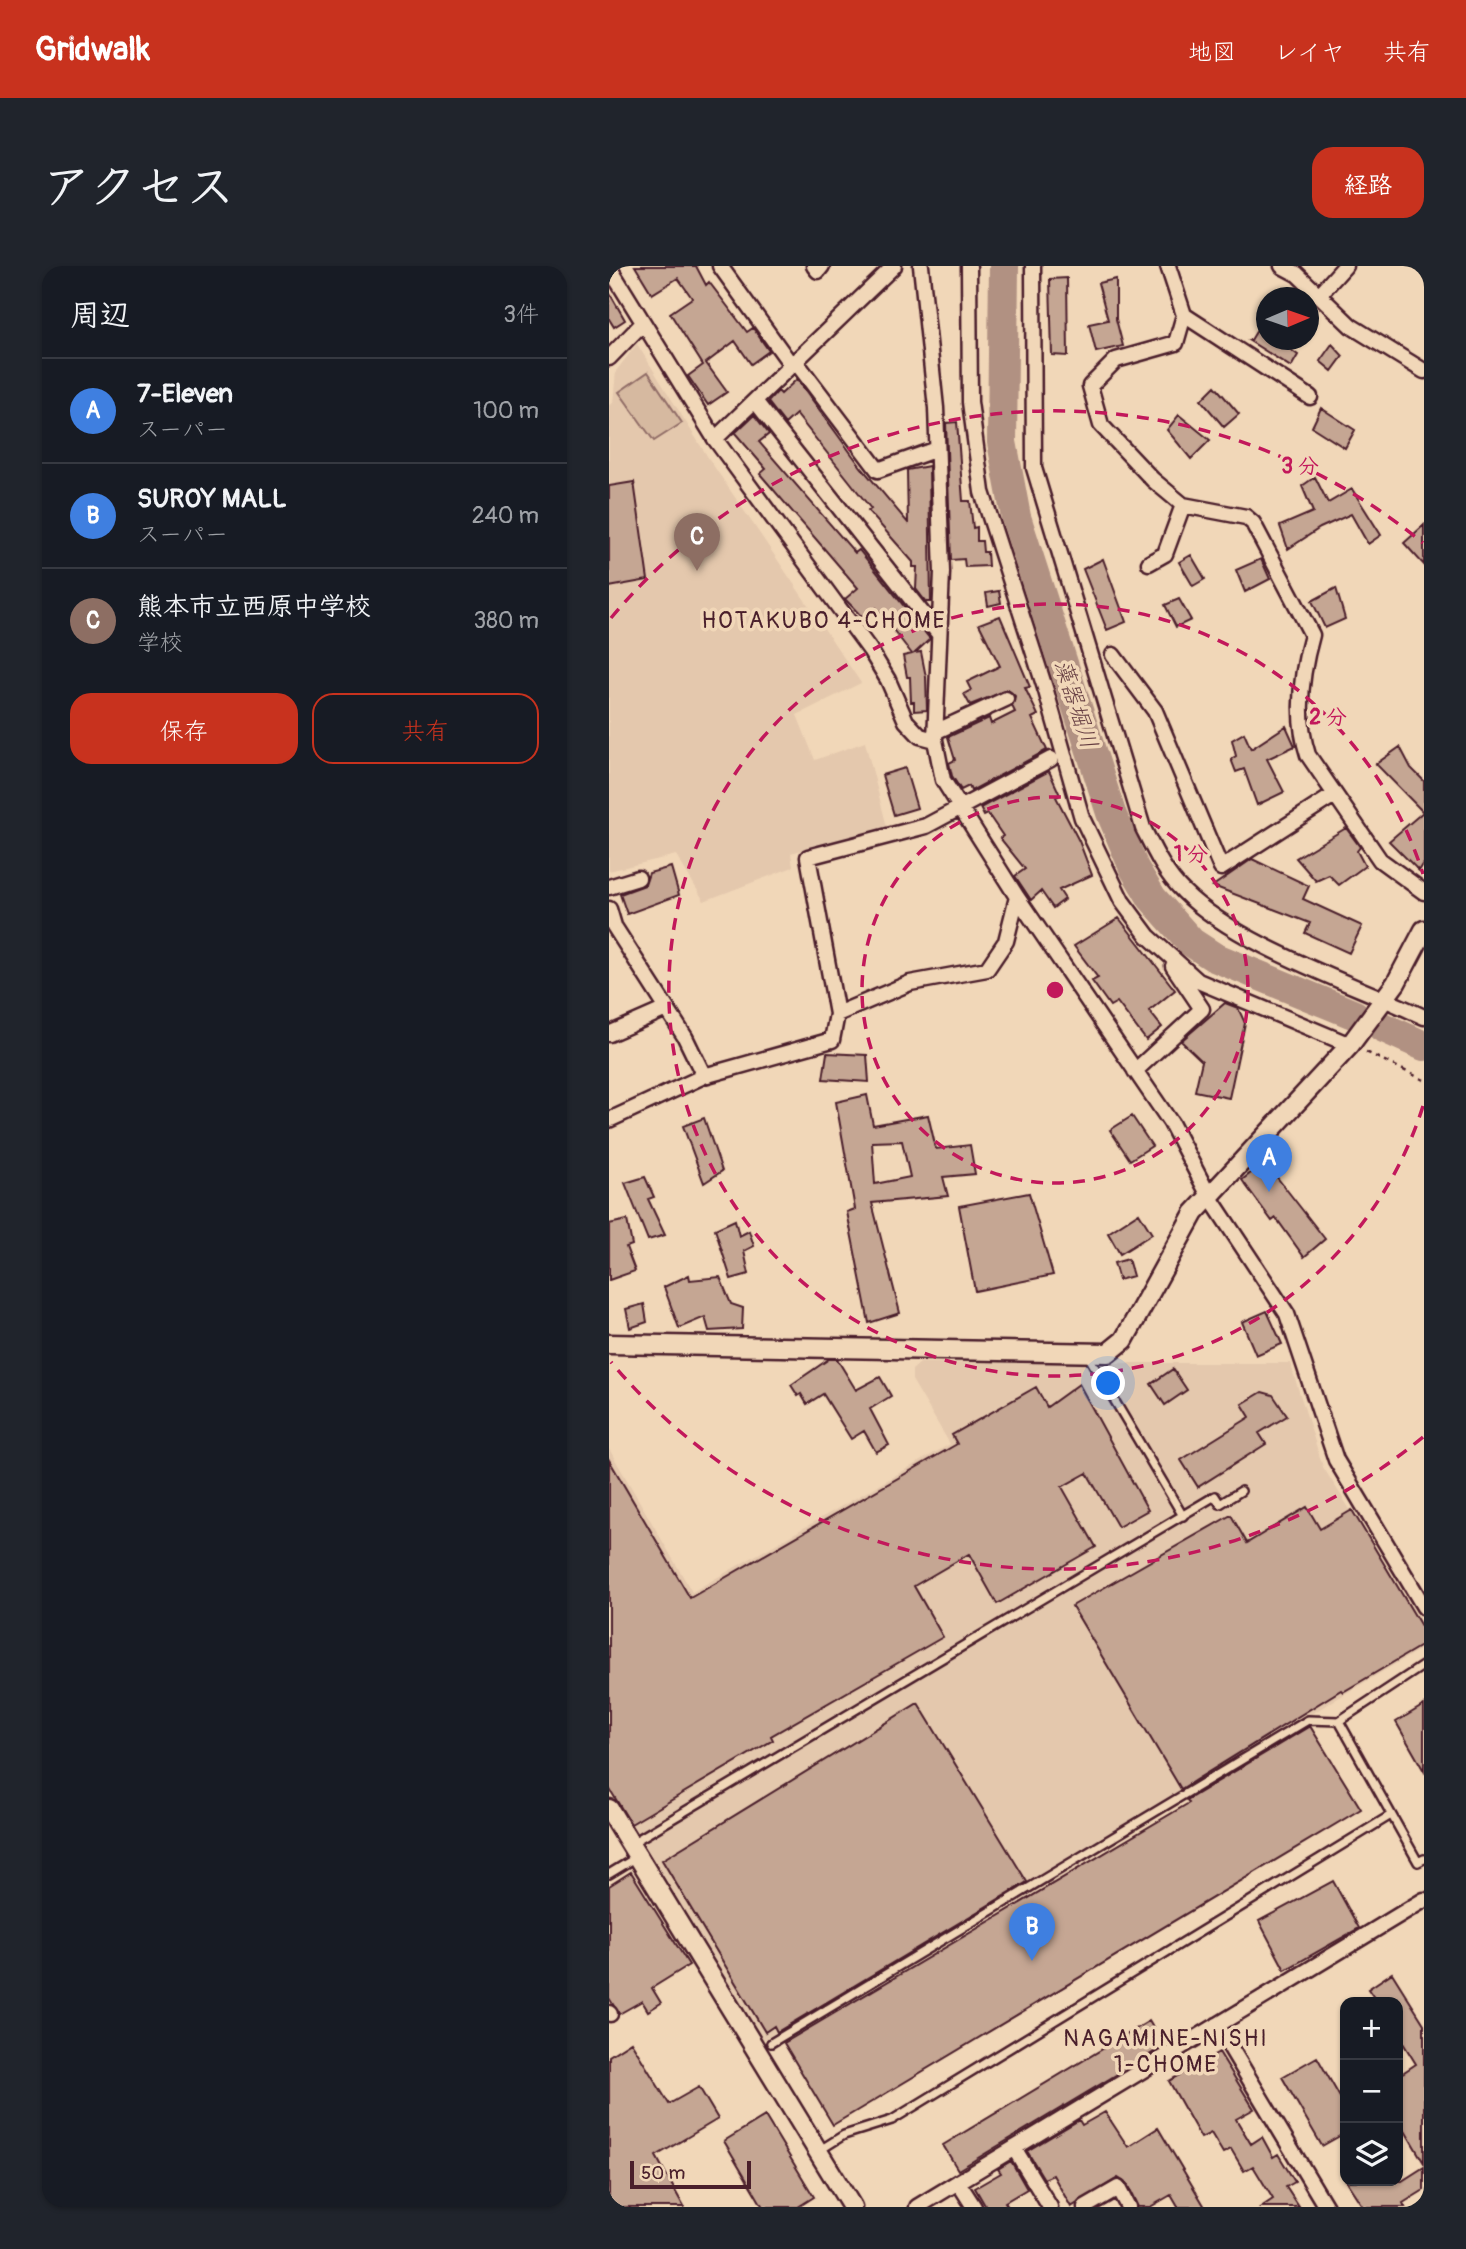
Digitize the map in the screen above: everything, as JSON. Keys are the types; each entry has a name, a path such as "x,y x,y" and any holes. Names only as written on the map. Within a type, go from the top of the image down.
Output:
{"street":[{"path":"720,266 879,470 937,449"},
{"path":"814,266 818,271 823,266"},
{"path":"715,439 894,266"},
{"path":"921,266 937,449 941,572 935,736 943,780 1017,897 1171,1123 1209,1196 1287,1314 1336,1460 1424,1607"},
{"path":"969,266 970,402 982,492 1046,691 1082,818 1122,901 1160,947 1202,1009 1135,1071"},
{"path":"1033,266 1034,468 1143,828 1159,859 1182,891 1212,914 1277,952 1424,1017"},
{"path":"1168,266 1184,315 1176,343 1116,360 1090,386 1101,425 1153,480 1184,505 1246,517 1253,523 1312,635 1303,668 1302,737 1308,755 1380,860 1424,892"},
{"path":"1282,266 1297,274 1311,287"},
{"path":"1345,266 1319,295 1351,326 1424,371"},
{"path":"609,267 715,439 870,650 888,680 906,722 921,736 935,736 1006,699"},
{"path":"1184,315 1310,397"},
{"path":"609,358 642,324"},
{"path":"755,401 938,633"},
{"path":"1149,563 1165,554 1184,505"},
{"path":"1113,655 1154,711 1221,868 1334,795"},
{"path":"609,1120 704,1076 832,1040 837,1014 809,858 926,826 1051,759"},
{"path":"609,887 638,878"},
{"path":"837,1014 910,983 987,969 1006,941 1017,897"},
{"path":"609,909 612,926 666,1009 704,1076"},
{"path":"609,1343 1108,1353 1125,1340 1194,1213 1350,1045 1385,999 1424,930"},
{"path":"1160,947 1198,981 1350,1045"},
{"path":"609,1034 666,1009"},
{"path":"609,1809 852,2207"},
{"path":"917,2207 1424,1900"},
{"path":"1217,2025 1326,2207"},
{"path":"1014,2148 1050,2207"},
{"path":"958,2182 974,2207"},
{"path":"1085,2207 1118,2188 1128,2207"}],"lane":[{"path":"1087,1354 1183,1516"},
{"path":"609,1874 634,1851 1215,1496 1220,1504 1241,1491"},
{"path":"771,2043 1308,1720 1339,1721 1424,1665"},
{"path":"1339,1721 1418,1862 1424,1858"},
{"path":"818,2151 844,2135 893,2120 1391,1815"}],"path":[{"path":"1350,1045 1384,1058 1424,1080"}],"shaded area":[{"path":"637,344 709,459 861,683 797,715 815,760 865,742 887,827 791,853 793,867 704,901 676,855 609,871 609,405 613,403 616,371"},
{"path":"648,372 682,423 654,441 619,392"},
{"path":"920,1363 1290,1363 1323,1467 1424,1626 1424,1647 763,2040 609,1785 609,1449 692,1592 950,1444 912,1380 912,1370"}],"building":[{"path":"635,266 696,266 706,285 709,282 747,332 753,328 769,351 751,364 735,341 706,363 727,392 708,405 688,376 703,365 670,313 692,298 678,278 652,294"},
{"path":"1067,278 1068,356 1052,355 1050,279"},
{"path":"1116,279 1116,319 1123,346 1096,352 1089,324 1108,320 1098,283"},
{"path":"609,292 625,320 614,327 609,319"},
{"path":"1256,332 1256,345 1248,340 1251,340"},
{"path":"1332,344 1343,356 1332,371 1320,361"},
{"path":"1264,350 1291,350 1298,355 1291,367"},
{"path":"797,379 861,467 908,523 907,470 929,466 931,602 926,602 916,589 917,567 913,567 913,562 868,511 871,509 796,414 785,424 768,402 778,391 781,394"},
{"path":"1215,386 1239,414 1224,427 1201,400"},
{"path":"1321,408 1355,430 1345,448 1312,427"},
{"path":"754,415 769,434 759,442 855,553 859,550 930,639 915,653 921,652 926,677 927,710 914,711 914,702 911,702 910,677 907,677 903,656 912,654 876,608 864,619 845,599 858,588 760,474 766,469 735,433"},
{"path":"1179,415 1210,440 1191,459 1167,430"},
{"path":"957,422 963,501 970,501 973,528 977,527 977,541 982,541 983,552 987,552 988,566 965,567 964,559 951,560 946,423"},
{"path":"1315,477 1328,503 1352,489 1381,535 1368,544 1351,514 1320,528 1288,549 1280,526 1313,512 1302,486"},
{"path":"634,482 648,580 609,587 609,486"},
{"path":"1424,525 1424,565 1404,543"},
{"path":"1191,555 1205,579 1193,586 1179,562"},
{"path":"1103,559 1126,622 1107,630 1083,569"},
{"path":"1261,559 1270,579 1245,592 1236,570"},
{"path":"1336,588 1345,619 1325,628 1312,601"},
{"path":"999,591 1001,603 988,606 986,593"},
{"path":"1179,599 1191,620 1176,627 1165,605"},
{"path":"1000,616 1030,687 1025,688 1038,715 1032,718 1047,750 971,791 969,786 961,790 952,776 949,763 955,760 948,737 989,718 991,724 1015,712 1012,706 1015,696 1008,690 970,705 964,694 971,690 967,682 1000,666 979,624"},
{"path":"1286,726 1295,746 1267,759 1284,792 1257,805 1244,769 1236,772 1231,759 1236,756 1232,740 1244,733 1251,749"},
{"path":"1400,747 1411,768 1424,781 1424,863 1419,871 1389,841 1423,812 1376,764"},
{"path":"905,768 917,808 894,815 882,775"},
{"path":"1049,771 1060,795 1056,797 1079,841 1092,875 1059,890 1065,899 1053,908 1041,891 1031,900 1015,876 1025,869 1000,838 1003,836 988,814 984,816 980,808"},
{"path":"1346,828 1360,847 1357,851 1365,866 1339,885 1329,875 1316,881 1296,858"},
{"path":"1252,859 1309,886 1303,899 1362,926 1349,953 1305,933 1310,923 1213,886"},
{"path":"671,867 679,895 627,914 620,894 645,885 649,873"},
{"path":"1119,918 1175,990 1149,1011 1162,1027 1146,1040 1117,1002 1110,1006 1092,981 1098,978 1074,946"},
{"path":"1225,1003 1238,1008 1245,1023 1229,1098 1195,1091 1202,1061 1181,1041"},
{"path":"827,1053 867,1055 869,1082 823,1079"},
{"path":"867,1095 873,1125 928,1115 936,1149 970,1145 975,1174 943,1177 948,1196 872,1203 900,1313 869,1323 847,1212 855,1209 836,1102","holes":["902,1141 910,1177 875,1184 872,1142"]},
{"path":"1132,1116 1152,1146 1130,1160 1110,1130"},
{"path":"704,1118 722,1171 704,1183 683,1126"},
{"path":"1265,1162 1325,1239 1304,1257 1276,1218 1272,1221 1242,1180"},
{"path":"645,1177 654,1197 648,1199 665,1235 648,1240 625,1183"},
{"path":"1029,1193 1053,1275 975,1291 959,1206"},
{"path":"1139,1213 1152,1234 1120,1254 1108,1233"},
{"path":"627,1220 632,1245 626,1247 635,1271 609,1280 609,1224"},
{"path":"735,1220 739,1236 749,1231 754,1246 744,1251 749,1274 731,1279 715,1229"},
{"path":"1128,1259 1133,1276 1119,1280 1114,1263"},
{"path":"689,1275 690,1280 720,1277 731,1304 743,1308 742,1329 709,1331 705,1317 679,1328 664,1287"},
{"path":"644,1304 647,1322 630,1328 626,1309"},
{"path":"1267,1311 1282,1344 1256,1355 1242,1322"},
{"path":"829,1359 837,1359 856,1390 880,1377 891,1396 870,1409 889,1445 876,1452 864,1431 851,1439 823,1394 807,1404 801,1394 798,1396 791,1385"},
{"path":"1173,1369 1187,1390 1165,1405 1151,1384"},
{"path":"1079,1384 1148,1510 1118,1527 1087,1473 1062,1487 1096,1547 997,1604 969,1554 914,1586 943,1637 771,1736 773,1740 631,1824 609,1788 609,1460 690,1598 957,1444 952,1435 1036,1387 1047,1407"},
{"path":"1262,1392 1273,1395 1287,1416 1259,1433 1266,1444 1198,1487 1181,1460 1250,1417 1242,1404"},
{"path":"1307,1507 1320,1529 1352,1510 1424,1631 1424,1644 1343,1692 1341,1690 1181,1789 1072,1606 1231,1515 1247,1543"},
{"path":"918,1703 1027,1882 777,2032 774,2026 765,2032 662,1860"},
{"path":"1424,1705 1424,1771 1396,1722"},
{"path":"1310,1726 1361,1809 833,2125 784,2043 1189,1803 1187,1800"},
{"path":"631,1872 689,1965 652,1988 661,2003 648,2011 642,2001 619,2014 609,1998 609,1886"},
{"path":"1333,1881 1359,1928 1285,1970 1259,1921"},
{"path":"1392,1973 1424,2024 1424,2163 1403,2127 1403,2073 1416,2064 1403,2043 1403,1997 1374,1997 1368,1989"},
{"path":"1149,2021 1164,2046 958,2170 943,2145"},
{"path":"631,2042 669,2104 699,2087 718,2119 656,2156 684,2207 609,2207 609,2056"},
{"path":"1219,2052 1254,2109 1236,2119 1251,2144 1262,2137 1273,2157 1278,2154 1295,2182 1286,2187 1299,2207 1261,2207 1273,2199 1253,2166 1244,2171 1231,2149 1223,2153 1211,2133 1201,2138 1169,2081"},
{"path":"1317,2057 1340,2097 1340,2136 1322,2146 1282,2077"},
{"path":"1105,2112 1128,2147 1158,2128 1205,2207 1178,2207 1171,2195 1150,2207 1138,2207 1127,2184 1118,2178 1071,2207 1053,2175 1044,2179 1027,2151 1079,2120 1082,2125"},
{"path":"765,2116 814,2197 798,2207 763,2207 724,2141"},
{"path":"1011,2161 1027,2189 1005,2202 1008,2207 986,2207 975,2188 1001,2173 998,2169"},
{"path":"1424,2167 1424,2190 1403,2203 1405,2207 1363,2207 1349,2186 1403,2186 1403,2180"}],"waterway":[{"name":"藻器堀川","path":"1004,266 1002,442 1016,517 1111,813 1134,868 1152,898 1191,942 1214,957 1355,1015"},
{"name":"藻器堀川","path":"1382,1027 1424,1046"}],"place":[{"name":"熊本市立西原中学校","path":"697,571"},
{"name":"7-Eleven","path":"1269,1192"},
{"name":"SUROY MALL","path":"1032,1961"}],"district":[{"name":"HOTAKUBO 4-CHOME","path":"824,620"},
{"name":"NAGAMINE-NISHI 1-CHOME","path":"1166,2051"}]}
